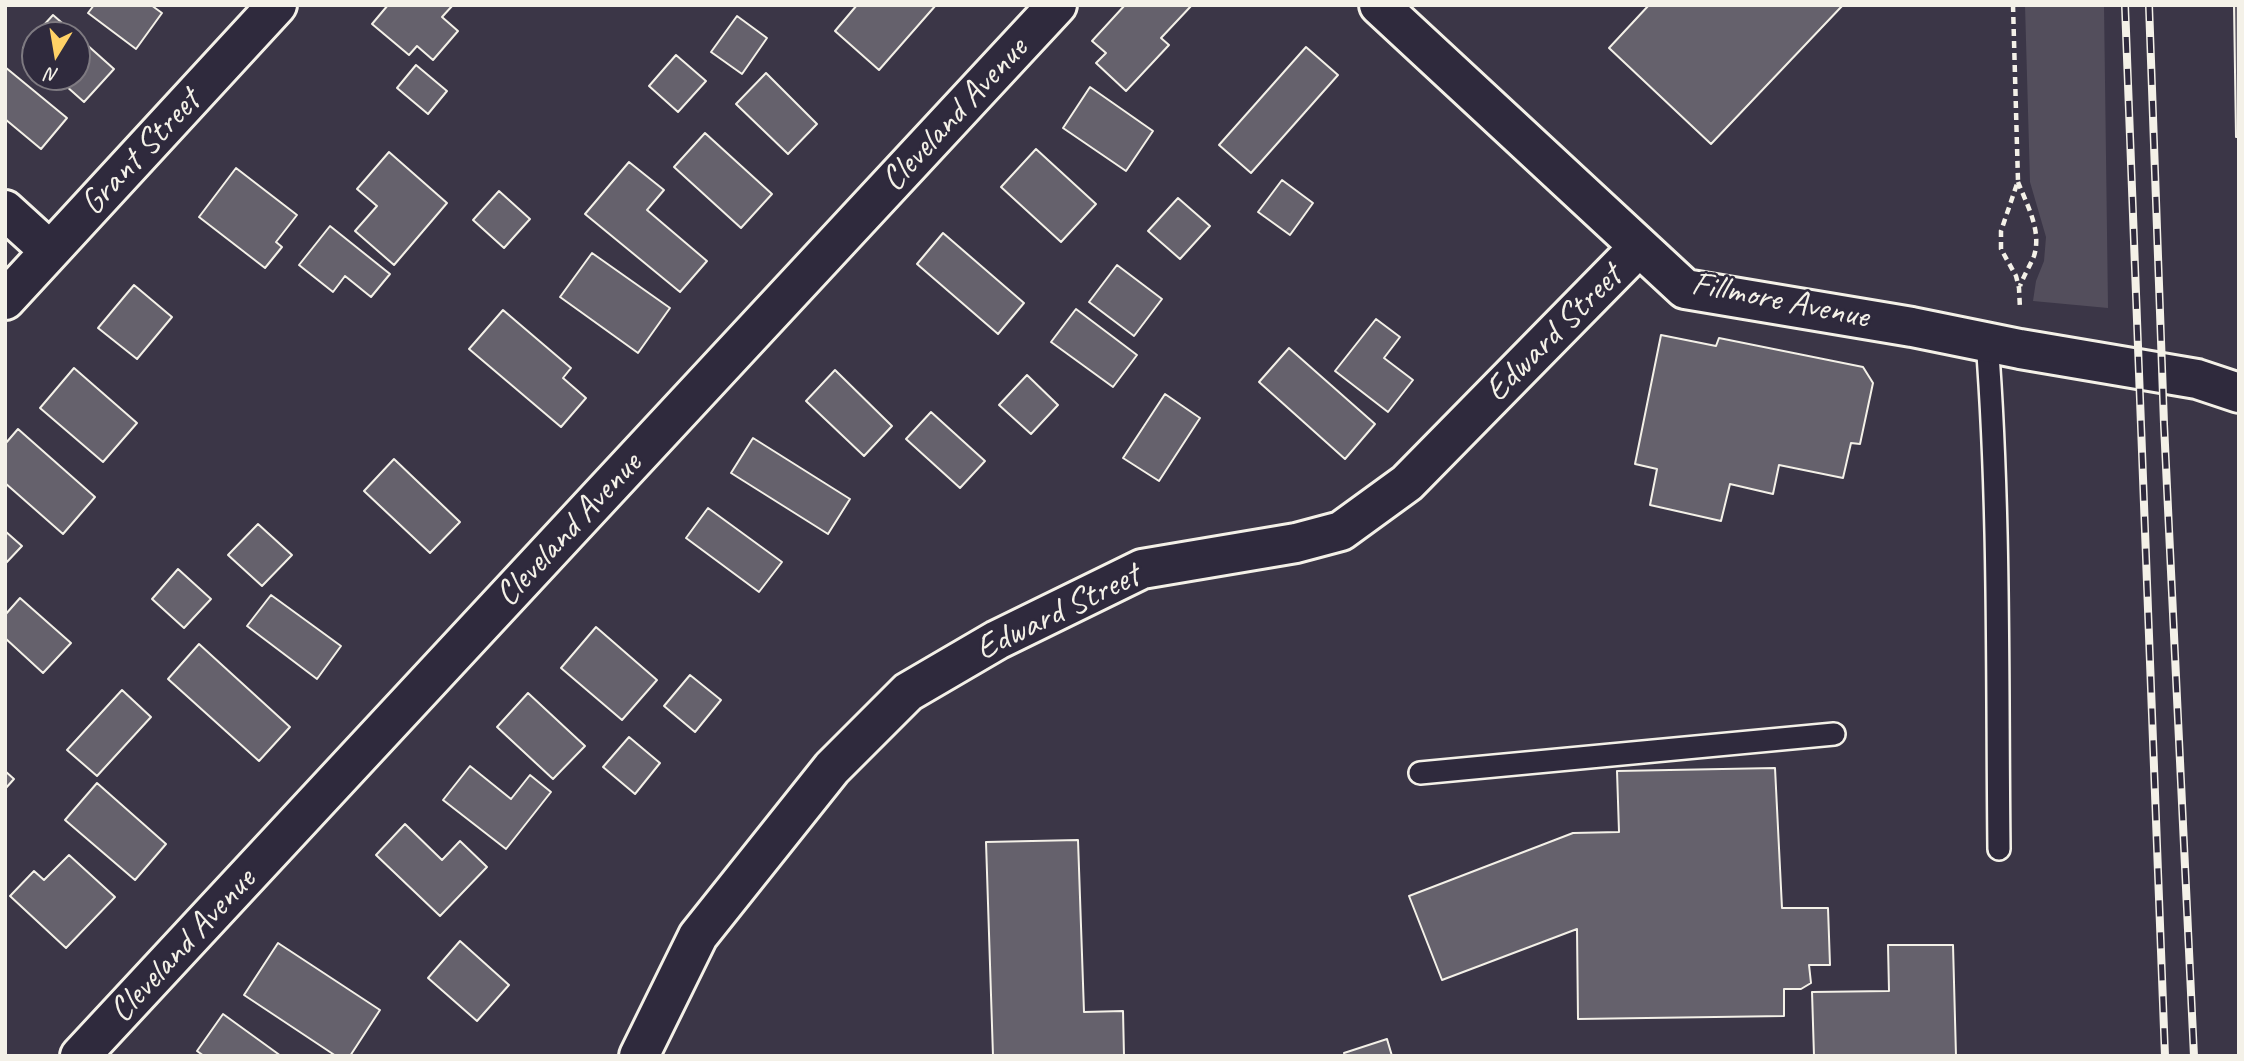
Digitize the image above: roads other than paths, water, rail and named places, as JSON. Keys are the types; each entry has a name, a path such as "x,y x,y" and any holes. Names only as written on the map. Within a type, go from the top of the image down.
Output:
{"street":[{"name":"Grant Street","path":"5,300 277,5"},
{"name":"Cleveland Avenue","path":"80,1056 1057,5"},
{"name":"Fillmore Avenue","path":"1379,5 1685,289 2197,379 2239,393"},
{"path":"5,210 50,251"},
{"name":"Edward Street","path":"639,1056 698,936 832,768 908,692 998,640 1142,569 1296,543 1342,531 1407,483 1639,247"}],"lane":[{"path":"1987,341 1996,577 1999,849"},
{"path":"1420,774 1834,734"}],"railway":[{"path":"2125,5 2165,1056"},
{"path":"2149,5 2164,424 2194,1056"}]}
